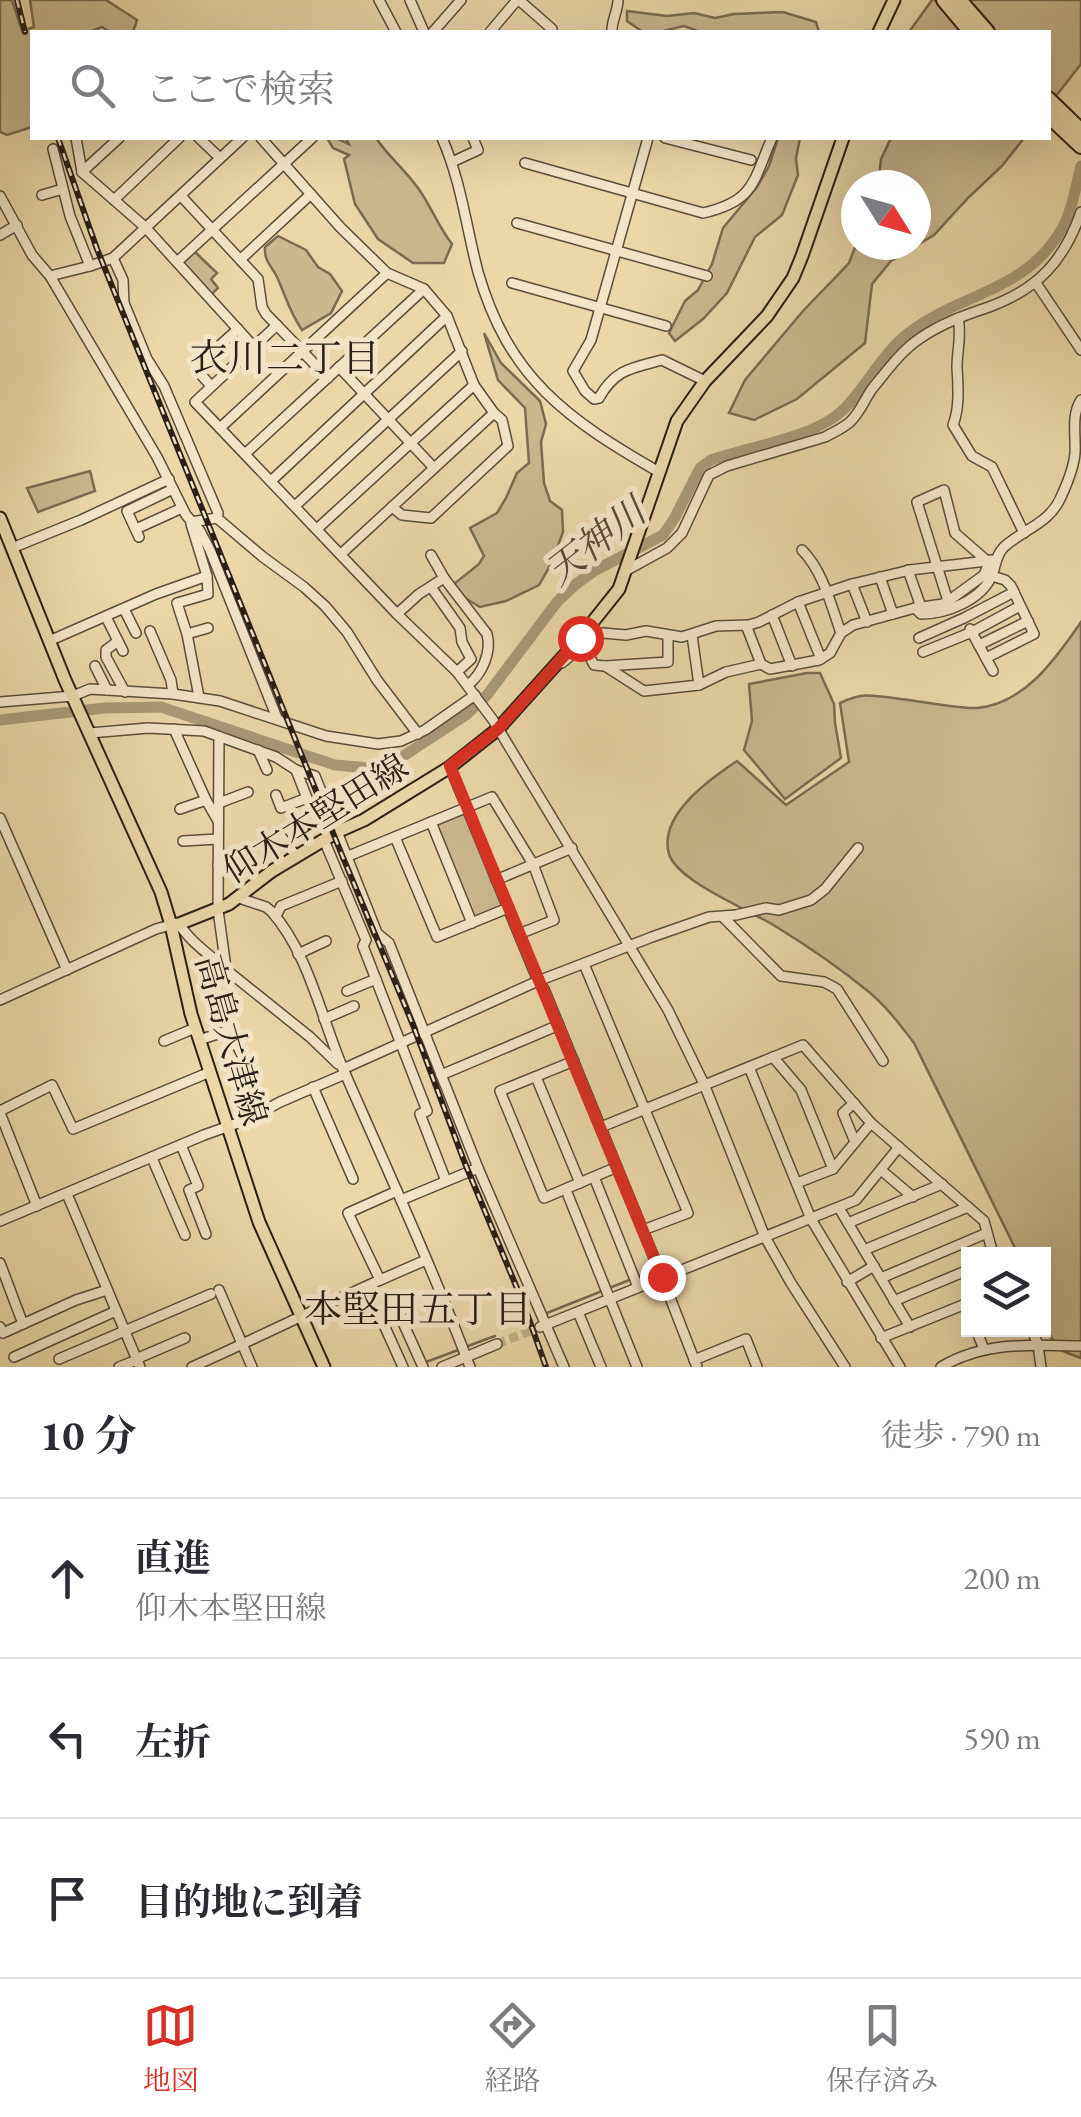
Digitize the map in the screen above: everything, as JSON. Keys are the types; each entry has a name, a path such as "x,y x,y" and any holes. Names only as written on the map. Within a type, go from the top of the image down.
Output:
{"highway":[{"path":"944,0 969,30"},
{"path":"959,0 985,30"},
{"path":"1051,102 1081,131"},
{"path":"1051,118 1081,146"}],"main road":[{"path":"880,30 894,0"},
{"name":"仰木本堅田線","path":"175,924 218,910 239,898 297,856 450,766 556,666 619,589 678,421 705,381 768,316 792,278 841,140"},
{"path":"0,518 89,730"},
{"name":"高島大津線","path":"89,730 175,924 197,1034 227,1127 259,1222 324,1367"}],"street":[{"path":"379,0 395,30"},
{"path":"410,0 423,30"},
{"path":"435,30 462,0"},
{"path":"492,30 518,0 551,30"},
{"path":"612,30 618,0"},
{"path":"76,140 82,172 144,227 254,346"},
{"path":"82,172 117,140"},
{"path":"114,200 177,140"},
{"path":"202,140 220,158"},
{"path":"50,276 113,258 240,140"},
{"path":"265,140 340,227 387,273 424,288 447,316 474,385 502,420 508,446 431,518 402,515 392,507"},
{"path":"177,262 310,140"},
{"path":"443,140 452,162 478,271 509,347 547,395 570,416 659,472"},
{"path":"452,162 478,150 475,140"},
{"path":"647,140 600,309 590,340 573,371 590,396 598,398 618,373 662,360 705,381"},
{"path":"673,140 751,160"},
{"path":"525,163 703,213 721,209 752,186 771,140"},
{"path":"52,148 70,216 90,266"},
{"path":"42,195 63,189"},
{"path":"241,259 311,194"},
{"path":"0,196 190,522 208,594 177,602 200,697"},
{"path":"181,196 258,278 262,307 328,378"},
{"path":"626,570 666,548 682,533 709,475 839,430 920,338 1036,283 1066,248 1081,212"},
{"path":"517,223 707,276"},
{"path":"0,234 17,225"},
{"path":"113,258 123,280 124,303 205,480 217,518"},
{"path":"220,428 387,273"},
{"path":"1036,283 1081,350"},
{"path":"512,284 666,326"},
{"path":"245,454 424,288"},
{"path":"270,481 447,316"},
{"path":"958,318 958,412 953,425 972,456 992,467 1024,533"},
{"path":"277,325 194,402 397,614 458,672 496,724 668,1010 704,1084 765,1237 845,1367"},
{"path":"211,386 197,370 198,365 238,329"},
{"path":"295,506 462,351"},
{"path":"340,367 434,468"},
{"path":"317,529 474,385"},
{"path":"953,603 984,575 1002,549 1050,514 1061,498 1074,458 1075,416 1081,400"},
{"path":"342,554 494,412"},
{"path":"171,484 127,510 137,533 182,508"},
{"path":"12,548 171,484"},
{"path":"908,570 921,614 933,614 953,603 979,591 992,576 991,560 955,533 944,490 917,502 936,566 953,603 993,671"},
{"path":"190,522 217,518 304,586 347,632 418,734"},
{"path":"190,522 210,550 277,718"},
{"path":"802,550 811,559 841,633"},
{"path":"431,556 487,634 490,645 478,677 468,685"},
{"path":"556,666 603,633 692,635 716,626 746,625 852,584 908,570 991,560"},
{"path":"49,642 206,576"},
{"path":"986,658 1034,634 1014,592 1005,580 992,576"},
{"path":"880,577 894,614"},
{"path":"397,614 444,578"},
{"path":"852,584 867,622"},
{"path":"431,587 460,628 471,658 458,672"},
{"path":"919,638 1014,592"},
{"path":"798,602 820,659"},
{"path":"924,652 1020,606"},
{"path":"746,625 761,664 770,669 820,659 830,653 841,633 853,626 918,607"},
{"path":"124,609 136,633"},
{"path":"772,615 792,666"},
{"path":"106,618 120,646 106,650 106,657 125,692"},
{"path":"979,645 1028,621"},
{"path":"187,634 208,628"},
{"path":"150,631 173,694"},
{"path":"584,646 594,664 668,662 668,635"},
{"path":"692,635 699,685"},
{"path":"605,666 644,691 699,685 726,672 761,664"},
{"path":"94,666 107,690"},
{"path":"0,702 74,699 90,690 173,694 200,697 277,718 326,736 360,743 391,743 418,734 477,698"},
{"path":"174,728 218,821"},
{"path":"89,730 204,731 276,756 296,770 315,776 377,933 390,943 478,1168 543,1326 564,1367"},
{"path":"219,738 218,910 226,968"},
{"path":"258,750 267,770"},
{"path":"450,766 696,1363 746,1339 757,1367"},
{"path":"276,795 281,808 307,798 296,770"},
{"path":"219,803 248,792"},
{"path":"346,856 492,797 533,864 554,920 519,934"},
{"path":"180,810 206,800"},
{"path":"0,818 67,970"},
{"path":"431,822 472,922"},
{"path":"279,834 297,856"},
{"path":"395,837 436,937 508,908"},
{"path":"183,841 218,838"},
{"path":"324,840 366,940 363,946 427,1111 420,1114 446,1181"},
{"path":"496,880 572,848"},
{"path":"0,1222 252,1118 538,981 710,917 766,908 779,910 810,900 858,848"},
{"path":"218,865 240,853"},
{"path":"276,916 281,906 342,881"},
{"path":"239,898 266,907 276,916 298,954 465,1355"},
{"path":"723,917 782,976 824,982 838,989 883,1061"},
{"path":"0,1000 175,924 217,964 310,1038 344,1072"},
{"path":"298,954 326,942"},
{"path":"584,964 688,1213 643,1230"},
{"path":"347,991 376,979"},
{"path":"324,1019 354,1006"},
{"path":"224,1020 248,1067"},
{"path":"441,1074 559,1025"},
{"path":"164,1041 230,1030"},
{"path":"601,1127 803,1045 871,1122 984,1221 991,1247"},
{"path":"773,1057 801,1090 833,1169"},
{"path":"574,1062 500,1091 544,1198 617,1167"},
{"path":"748,1067 811,1219 900,1367"},
{"path":"37,1206 0,1112 52,1085 74,1129 210,1072"},
{"path":"536,1076 580,1183"},
{"path":"313,1087 353,1179"},
{"path":"854,1102 844,1113 855,1142"},
{"path":"797,1184 833,1169 871,1122"},
{"path":"181,1146 198,1186 189,1190 206,1234"},
{"path":"543,1326 856,1200 899,1146"},
{"path":"152,1158 184,1236"},
{"path":"380,1280 348,1213 478,1168"},
{"path":"881,1170 913,1197"},
{"path":"594,1177 638,1287"},
{"path":"848,1223 942,1184"},
{"path":"67,1194 138,1362"},
{"path":"568,1195 638,1367"},
{"path":"864,1250 968,1207"},
{"path":"839,1208 910,1327"},
{"path":"881,1278 987,1233"},
{"path":"192,1367 426,1260"},
{"path":"0,1263 23,1324"},
{"path":"846,1282 874,1266"},
{"path":"894,1301 961,1273"},
{"path":"0,1327 3,1333 107,1290"},
{"path":"58,1359 215,1292 252,1367"},
{"path":"880,1338 961,1309"},
{"path":"14,1357 116,1311"},
{"path":"578,1312 601,1367"},
{"path":"400,1316 422,1364"},
{"path":"384,1324 403,1367"},
{"path":"979,1337 984,1349"},
{"path":"1035,1337 1040,1367"},
{"path":"119,1367 138,1362 185,1338"},
{"path":"442,1367 497,1344"},
{"path":"941,1367 984,1349 1081,1346"},
{"path":"966,1354 971,1367"}],"shaded area":[{"path":"0,0 12,0 22,31 34,27 30,0 106,0 137,20 134,30 102,27 30,30 30,128 7,135 0,132"},
{"path":"932,0 1081,0 1081,64 1051,102 1051,30 910,30"},
{"path":"627,11 667,16 694,13 715,18 783,12 816,22 818,30 695,30 684,26 640,30 627,21"},
{"path":"328,140 349,144 347,140 378,140 418,188 452,244 444,263 413,263 378,239 355,204 344,159 349,155 333,148"},
{"path":"777,140 800,140 798,175 782,215 755,237 727,293 675,341 669,333 685,301 698,290 712,264 723,228 769,166"},
{"path":"890,140 1022,140 931,237 931,170 880,170"},
{"path":"278,236 306,250 342,291 331,313 302,330 266,256 265,247"},
{"path":"193,250 217,273 211,279 218,288 210,296 181,262"},
{"path":"893,260 872,284 865,343 797,399 754,420 729,413 745,380 849,263"},
{"path":"484,333 501,363 540,401 546,424 541,442 544,483 550,501 562,510 563,532 539,585 506,601 480,607 460,595 454,584 484,556 470,528 497,513 517,473 529,463 525,408 498,380"},
{"path":"90,471 95,491 38,512 27,488"},
{"path":"1081,622 1081,1358 1059,1348 1051,1336 1051,1247 1015,1247 914,1043 899,1023 869,992 823,958 686,875 669,854 668,840 671,826 689,800 737,761 786,805 849,762 840,703 870,695 969,708 994,705 1024,689"},
{"path":"820,673 834,704 841,758 785,799 744,750 752,721 749,684"},
{"path":"465,813 503,907 474,919 436,825"}],"waterway":[{"name":"天神川","path":"0,720 105,708 161,707 335,765 388,766 466,715 487,695 557,602 575,585 663,535 700,468 711,460 800,434 833,418 910,332 1032,264 1064,225 1081,166"},
{"path":"639,1276 652,1271"},
{"path":"547,1313 632,1279"},
{"path":"468,1346 495,1336"},
{"path":"426,1362 461,1349"}],"tunnel":[{"path":"497,1344 540,1327"}],"railway":[{"path":"17,0 25,32"},
{"path":"59,140 97,249 413,1025 546,1367"}],"district":[{"name":"衣川二丁目","path":"285,357"},
{"name":"本堅田五丁目","path":"418,1308"}],"route":[{"path":"580,638 498,729 450,766 662,1277"}]}
